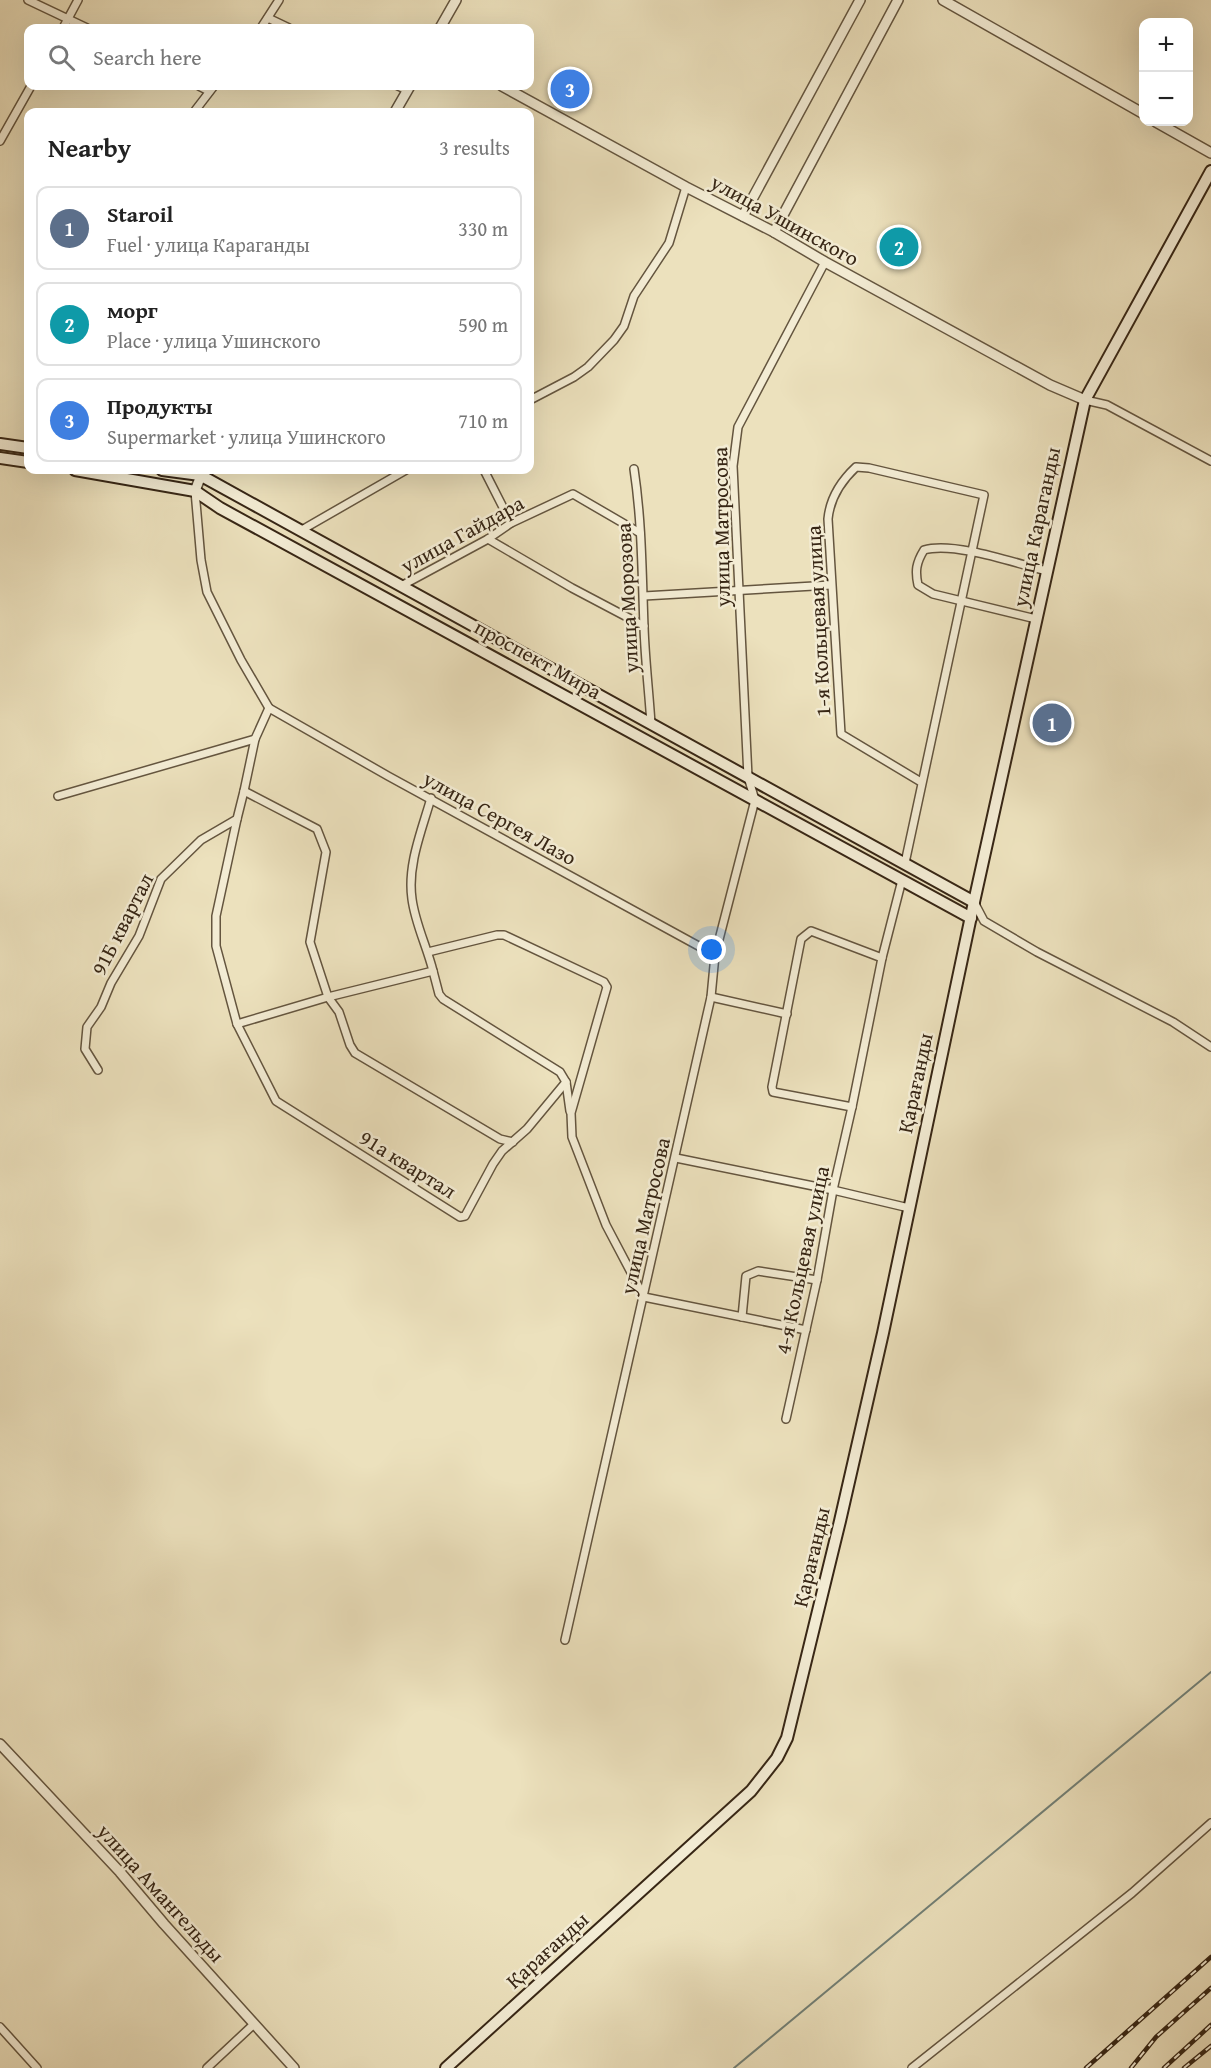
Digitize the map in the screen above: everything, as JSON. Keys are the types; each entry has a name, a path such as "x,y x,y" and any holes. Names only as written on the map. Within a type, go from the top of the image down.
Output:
{"main road":[{"name":"улица Караганды","path":"971,918 1084,400 1211,171"},
{"path":"0,444 24,447"},
{"path":"0,458 24,461"},
{"name":"проспект Мира","path":"98,474 195,491 220,508 971,918"},
{"name":"проспект Мира","path":"204,474 400,587 974,902"},
{"name":"Қарағанды","path":"446,2068 751,1791 777,1758 787,1738 793,1722 883,1333 971,918"}],"street":[{"path":"28,0 79,24"},
{"path":"65,24 78,0"},
{"path":"264,24 279,0"},
{"path":"442,24 456,0"},
{"path":"743,216 860,0"},
{"path":"774,232 897,0"},
{"path":"944,0 1139,112"},
{"path":"268,18 281,24"},
{"path":"0,141 29,90"},
{"path":"197,108 210,90"},
{"path":"397,108 404,90"},
{"name":"улица Ушинского","path":"509,90 686,187 774,232 1050,385 1084,400"},
{"path":"1163,126 1211,153"},
{"path":"534,398 581,372 615,340 624,326 634,296 669,243 686,187"},
{"name":"улица Матросова","path":"565,1640 676,1158 711,997 715,955 755,800 748,777 737,591 733,466 738,427 825,262"},
{"path":"1084,400 1107,405 1211,461"},
{"name":"1-я Кольцевая улица","path":"905,863 984,495 869,468 855,467 845,477 830,503 828,519 841,734 921,782"},
{"name":"улица Морозова","path":"634,469 639,499 651,724"},
{"path":"195,491 200,474"},
{"path":"300,531 399,474"},
{"path":"486,474 511,523"},
{"name":"улица Сергея Лазо","path":"195,491 201,560 207,592 241,660 269,708 388,776 715,955"},
{"name":"улица Гайдара","path":"400,587 488,539 511,523 573,494 640,533"},
{"path":"488,539 572,588 644,626"},
{"path":"1036,619 933,594 918,585 915,572 924,550 936,547 971,552 1046,571"},
{"path":"644,596 831,585"},
{"path":"269,708 255,739 216,916 216,946 237,1024 328,997 432,971"},
{"path":"58,796 255,739"},
{"path":"244,791 317,830 326,852 310,942 328,997 339,1012 355,1053 500,1139 513,1142 537,1118 566,1082"},
{"path":"431,798 415,855 411,882 413,906 439,994 443,999 560,1072 566,1082 572,1137 586,1176 606,1225 644,1297 806,1330"},
{"name":"91Б квартал","path":"98,1070 85,1049 87,1027 139,936 161,879 201,840 237,819"},
{"name":"4-я Кольцевая улица","path":"786,1419 817,1280 833,1190 882,958 902,880"},
{"path":"974,902 984,921"},
{"path":"971,918 984,921 1173,1023 1211,1047"},
{"path":"852,1107 773,1092 772,1087 801,939 811,931 882,958"},
{"path":"428,952 504,935 604,982 607,987 571,1113"},
{"path":"711,997 787,1014"},
{"name":"91а квартал","path":"237,1024 276,1101 460,1217 465,1216 502,1151 513,1142"},
{"path":"676,1158 909,1208"},
{"path":"742,1317 746,1276 752,1272 817,1280"},
{"name":"улица Амангельды","path":"0,1744 120,1872 294,2068"},
{"path":"912,2068 1132,1893 1211,1823"},
{"path":"207,2068 254,2024"},
{"path":"0,2027 37,2068"}],"waterway":[{"path":"734,2068 1211,1672"}],"railway":[{"path":"1086,2068 1211,1957"},
{"path":"1131,2068 1156,2037 1211,1988"},
{"path":"1164,2068 1211,2025"},
{"path":"1184,2068 1211,2046"}],"place":[{"name":"Продукты","path":"570,89"},
{"name":"морг","path":"899,247"},
{"name":"Staroil","path":"1052,723"}]}
